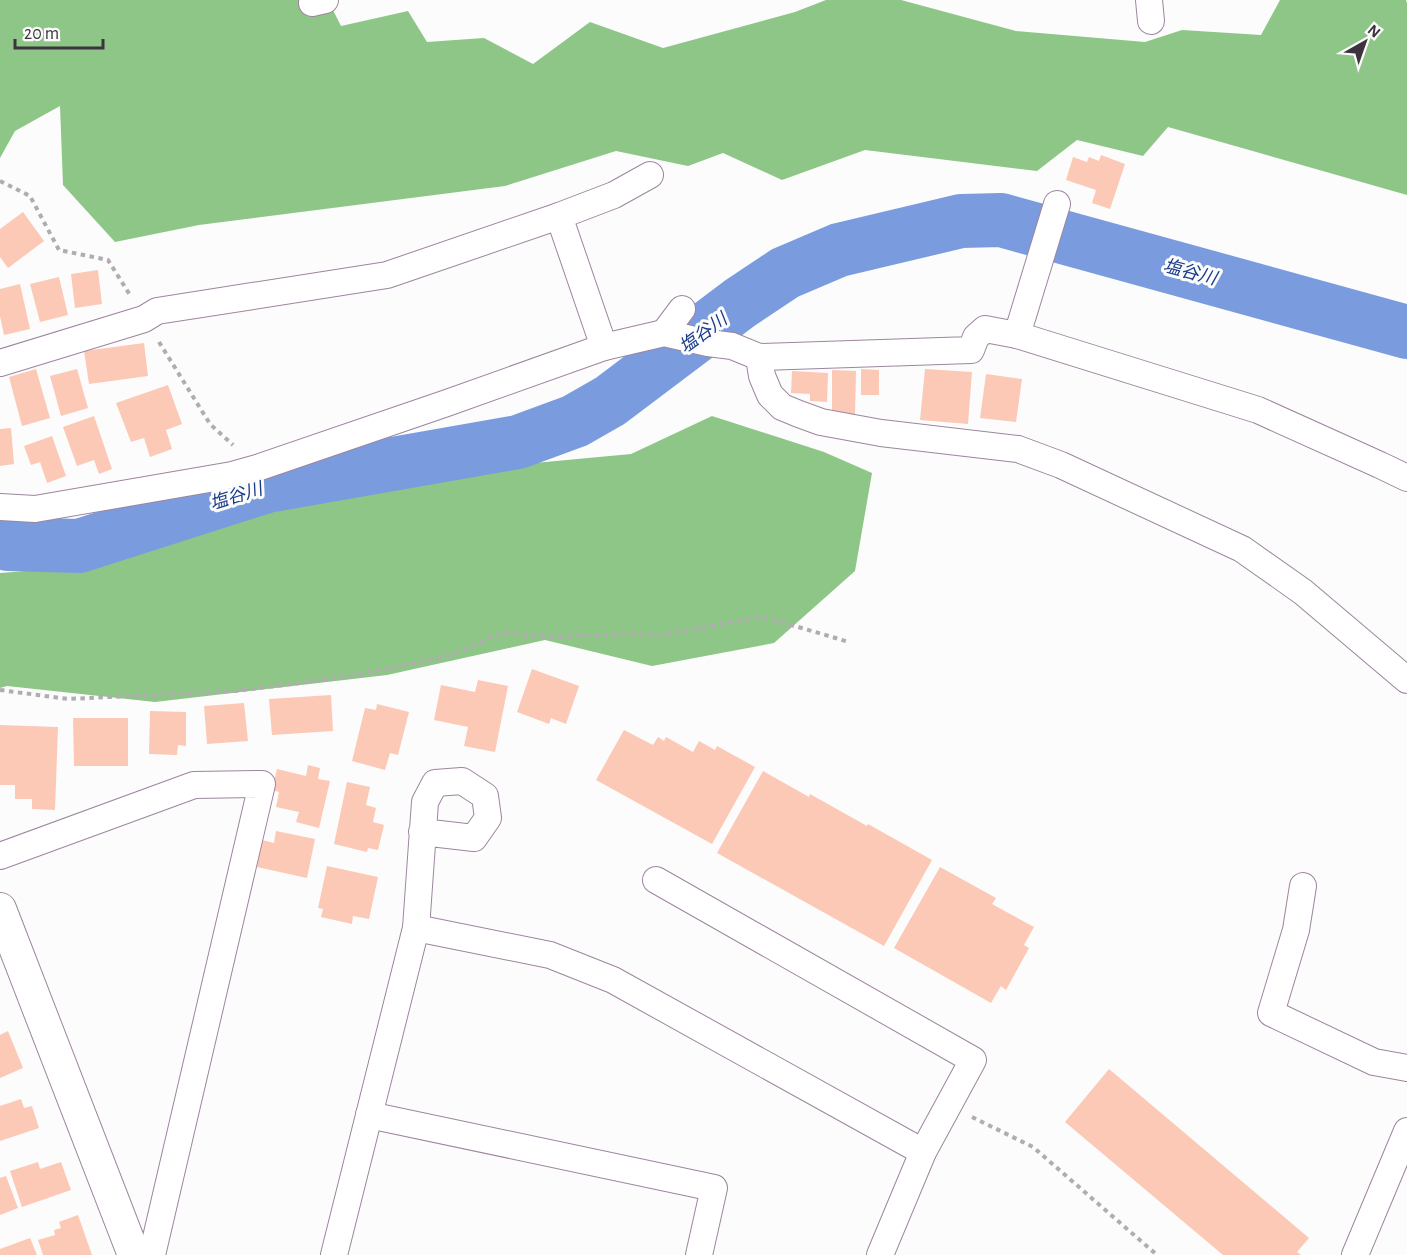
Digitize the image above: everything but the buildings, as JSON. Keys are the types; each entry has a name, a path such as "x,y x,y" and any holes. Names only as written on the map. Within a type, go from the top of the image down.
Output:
{"street":[{"path":"0,363 144,319 157,311 387,275 559,216 614,195 650,175"},
{"path":"1017,335 1057,204"},
{"path":"559,216 604,347"},
{"path":"663,333 682,309"},
{"path":"0,507 35,509 221,477 258,468 604,347 663,333 732,346 759,357 970,350 976,337 985,329 1017,335 1258,410 1407,478"},
{"path":"759,357 762,376 770,395 782,407 799,414 821,422 881,433 1018,449 1061,465 1242,549 1303,592 1407,680"},
{"path":"0,856 194,785 262,784 152,1255"},
{"path":"334,1255 416,928 422,832"},
{"path":"656,880 973,1060 923,1152 880,1255"},
{"path":"1303,885 1296,930 1271,1013 1374,1062 1407,1068"},
{"path":"0,909 134,1255"},
{"path":"416,928 550,955 613,981 923,1152"},
{"path":"369,1114 714,1188 699,1255"},
{"path":"1355,1255 1406,1136"}],"path":[{"path":"0,690 68,699 235,691 356,675 424,661 450,655 502,633 554,637 664,635 759,617 849,642"},
{"path":"948,1105 1033,1147 1157,1255"}],"green space":[{"path":"0,0 328,0 341,26 408,11 427,42 484,38 533,64 590,22 663,48 795,12 826,0 901,0 1016,31 1145,42 1182,30 1261,35 1280,0 1406,0 1407,195 1168,127 1143,156 1077,140 1037,171 865,150 782,180 723,153 688,166 616,151 505,186 199,225 115,242 63,185 60,106 15,131 0,158"},
{"path":"712,416 824,452 872,473 855,571 774,643 652,666 545,640 387,675 155,702 7,686 0,688 0,573 91,566 167,533 313,494 493,467 631,454"}],"waterway":[{"name":"塩谷川","path":"0,542 79,546 267,486 518,442 575,421 610,401 740,303 785,273 839,250 961,221 1001,220 1407,332"}]}
